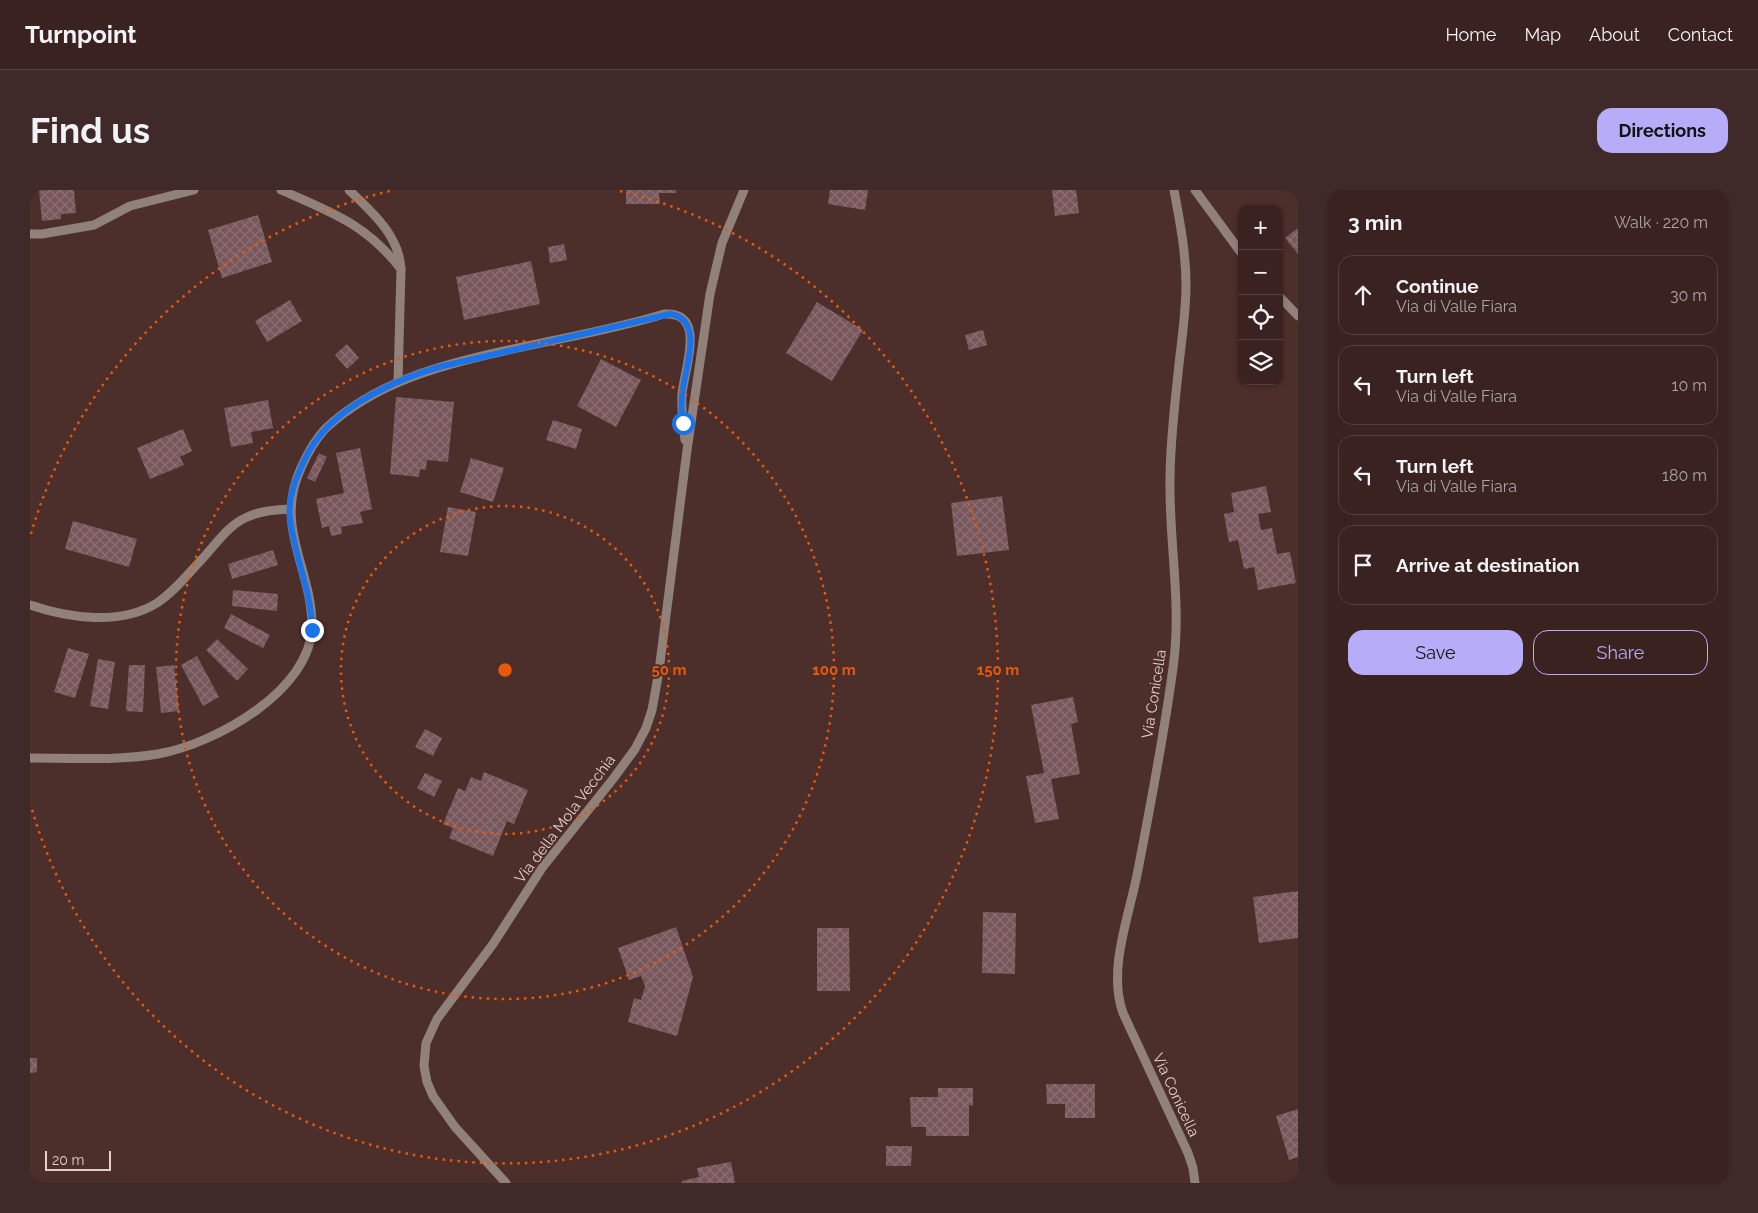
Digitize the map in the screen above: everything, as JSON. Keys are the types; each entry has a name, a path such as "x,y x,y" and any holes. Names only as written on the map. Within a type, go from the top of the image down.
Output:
{"street":[{"path":"30,234 57,232 94,224 130,206 194,190"},
{"path":"280,190 332,213 359,228 384,248 401,269"},
{"path":"349,190 375,214 388,231 398,250 401,269 398,382"},
{"path":"687,450 716,264 726,233 744,190"},
{"name":"Via Conicella","path":"1174,190 1183,239 1186,286 1170,468 1170,513 1177,606 1176,638 1173,669 1143,844 1121,947 1117,980 1118,999 1123,1013 1188,1153 1195,1183"},
{"path":"1195,190 1239,250"},
{"path":"1283,300 1298,316"},
{"path":"30,758 118,758 160,754 182,748 225,730 257,710 285,686 303,662 311,641 312,630 312,614 294,537 290,509 296,478 308,452 320,435 337,419 358,404 398,382 461,361 664,314 676,315 682,317 686,322 691,334 682,397 682,413 687,450"},
{"name":"Via della Mola Vecchia","path":"506,1183 455,1127 433,1096 427,1082 424,1066 426,1043 437,1020 493,944 542,868 565,837 608,786 643,736 652,710 657,686 687,450"},
{"path":"30,605 56,612 99,618 142,610 157,603 171,592 240,520 257,513 290,509"}],"building":[{"path":"39,190 74,190 76,213 61,214 61,219 42,221"},
{"path":"626,190 676,190 676,193 659,193 660,204 626,204"},
{"path":"830,190 868,190 865,210 828,204"},
{"path":"1052,190 1076,190 1079,213 1055,216"},
{"path":"258,215 272,262 222,278 208,230"},
{"path":"1298,228 1298,254 1285,238"},
{"path":"564,244 567,260 550,263 548,247"},
{"path":"531,261 540,304 464,320 456,277"},
{"path":"290,300 302,321 267,342 255,321"},
{"path":"817,302 863,330 832,381 786,353"},
{"path":"983,330 987,345 969,350 965,335"},
{"path":"347,344 359,358 347,369 335,355"},
{"path":"601,359 641,380 616,427 577,406"},
{"path":"396,397 454,402 448,462 427,460 426,470 420,469 419,477 390,474"},
{"path":"268,400 273,428 251,432 253,443 231,447 224,408"},
{"path":"553,420 582,429 576,449 546,440"},
{"path":"183,429 192,451 180,457 184,465 150,479 137,448"},
{"path":"360,448 372,509 360,512 363,523 341,527 342,534 331,536 329,526 322,528 316,499 344,493 336,453"},
{"path":"319,453 327,457 315,482 307,478"},
{"path":"471,458 504,468 493,502 460,492"},
{"path":"1266,486 1271,512 1258,514 1261,530 1272,528 1277,554 1290,552 1296,583 1258,590 1254,567 1244,569 1238,540 1229,542 1224,514 1234,512 1231,493"},
{"path":"1002,496 1009,550 957,556 951,503"},
{"path":"448,507 476,512 468,556 440,552"},
{"path":"73,521 137,539 129,567 65,549"},
{"path":"273,550 278,565 232,579 228,564"},
{"path":"233,590 278,594 277,611 232,606"},
{"path":"231,614 270,635 263,648 224,628"},
{"path":"217,639 248,669 237,681 206,650"},
{"path":"68,648 89,654 75,698 54,692"},
{"path":"197,656 219,697 203,706 181,665"},
{"path":"98,659 115,662 108,709 90,706"},
{"path":"129,665 145,665 143,712 126,711"},
{"path":"174,665 179,711 161,713 156,667"},
{"path":"1073,697 1078,722 1071,724 1080,774 1051,779 1059,819 1035,823 1026,776 1044,773 1031,705"},
{"path":"425,729 442,738 433,756 415,747"},
{"path":"484,772 528,790 514,824 507,821 493,856 449,838 453,828 443,824 458,788 465,791 471,777 481,781"},
{"path":"425,773 442,781 434,797 417,788"},
{"path":"1298,891 1298,938 1259,943 1253,897"},
{"path":"983,912 1016,913 1015,974 982,973"},
{"path":"676,927 693,977 677,1036 628,1022 634,998 641,1000 645,986 641,976 629,980 618,948"},
{"path":"817,928 849,928 850,991 817,991"},
{"path":"30,1058 37,1058 37,1072 30,1073"},
{"path":"1046,1084 1095,1084 1095,1118 1065,1118 1065,1104 1047,1104"},
{"path":"938,1088 973,1088 973,1106 969,1105 969,1136 926,1136 926,1127 911,1127 910,1097 938,1097"},
{"path":"1298,1109 1298,1157 1289,1160 1276,1116"},
{"path":"886,1146 912,1146 911,1166 886,1166"},
{"path":"731,1162 735,1183 682,1183 682,1181 699,1177 697,1168"}],"route":[{"path":"312,630 310,603 290,519 292,492 304,460 320,435 348,411 370,397 418,374 461,361 670,314 682,317 691,334 683,391 683,423"}]}
